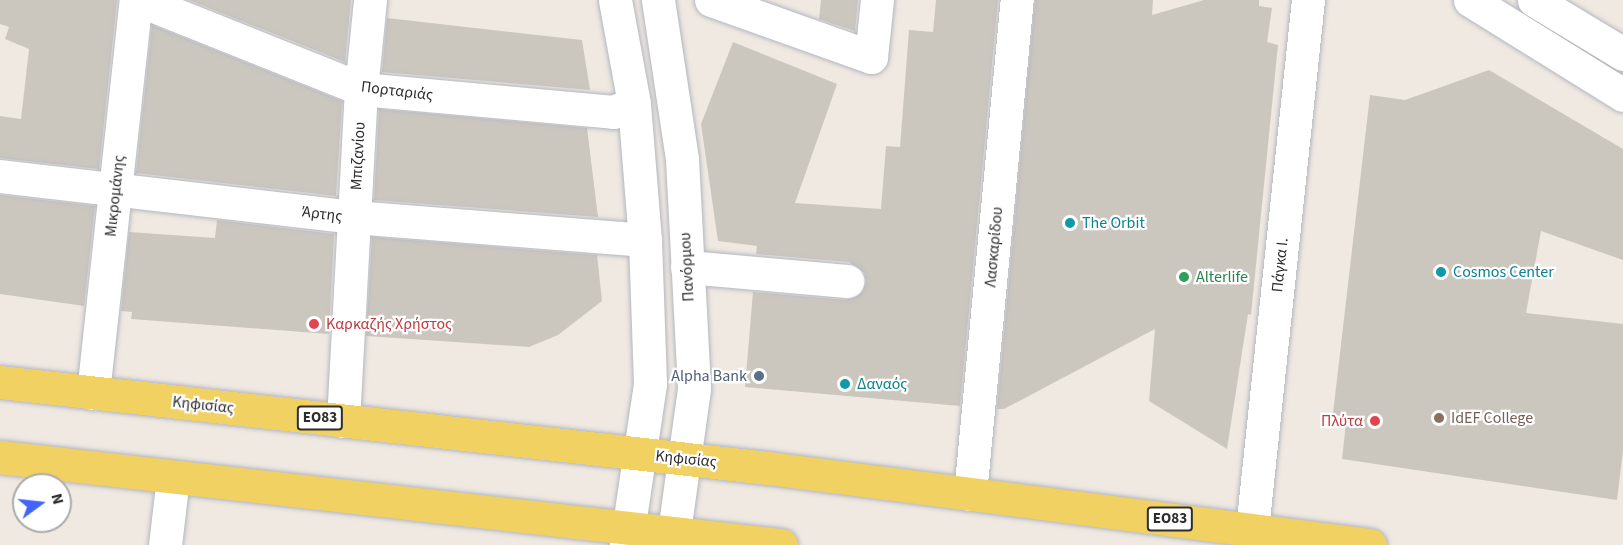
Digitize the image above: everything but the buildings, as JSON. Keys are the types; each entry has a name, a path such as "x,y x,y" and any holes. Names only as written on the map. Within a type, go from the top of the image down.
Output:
{"main road":[{"name":"Κηφισίας","path":"0,382 686,459 1370,545"},
{"path":"0,457 172,477 628,537 781,545"}],"street":[{"name":"Πορταριάς","path":"138,0 361,89 613,112 634,104"},
{"name":"Μικρομάνης","path":"93,393 138,0"},
{"name":"Μπιζανίου","path":"343,421 361,89 370,0"},
{"path":"615,0 634,104 645,240 650,384 628,537"},
{"name":"Πανόρμου","path":"658,0 682,159 694,389 674,539"},
{"path":"711,0 792,14 871,57 877,0"},
{"name":"Λασκαρίδου","path":"970,494 1017,0"},
{"name":"Πάγκα Ι.","path":"1252,529 1308,0"},
{"path":"1470,0 1623,95"},
{"path":"1534,0 1623,54"},
{"name":"Άρτης","path":"0,176 354,217 645,240"},
{"path":"687,267 847,281"},
{"path":"165,545 172,477"}],"place":[{"name":"The Orbit","path":"1070,223"},
{"name":"Cosmos Center","path":"1441,272"},
{"name":"Alterlife","path":"1184,277"},
{"name":"Καρκαζής Χρήστος","path":"314,324"},
{"name":"Alpha Bank","path":"759,376"},
{"name":"Δαναός","path":"845,384"},
{"name":"IdEF College","path":"1439,418"},
{"name":"Πλύτα","path":"1375,421"}]}
